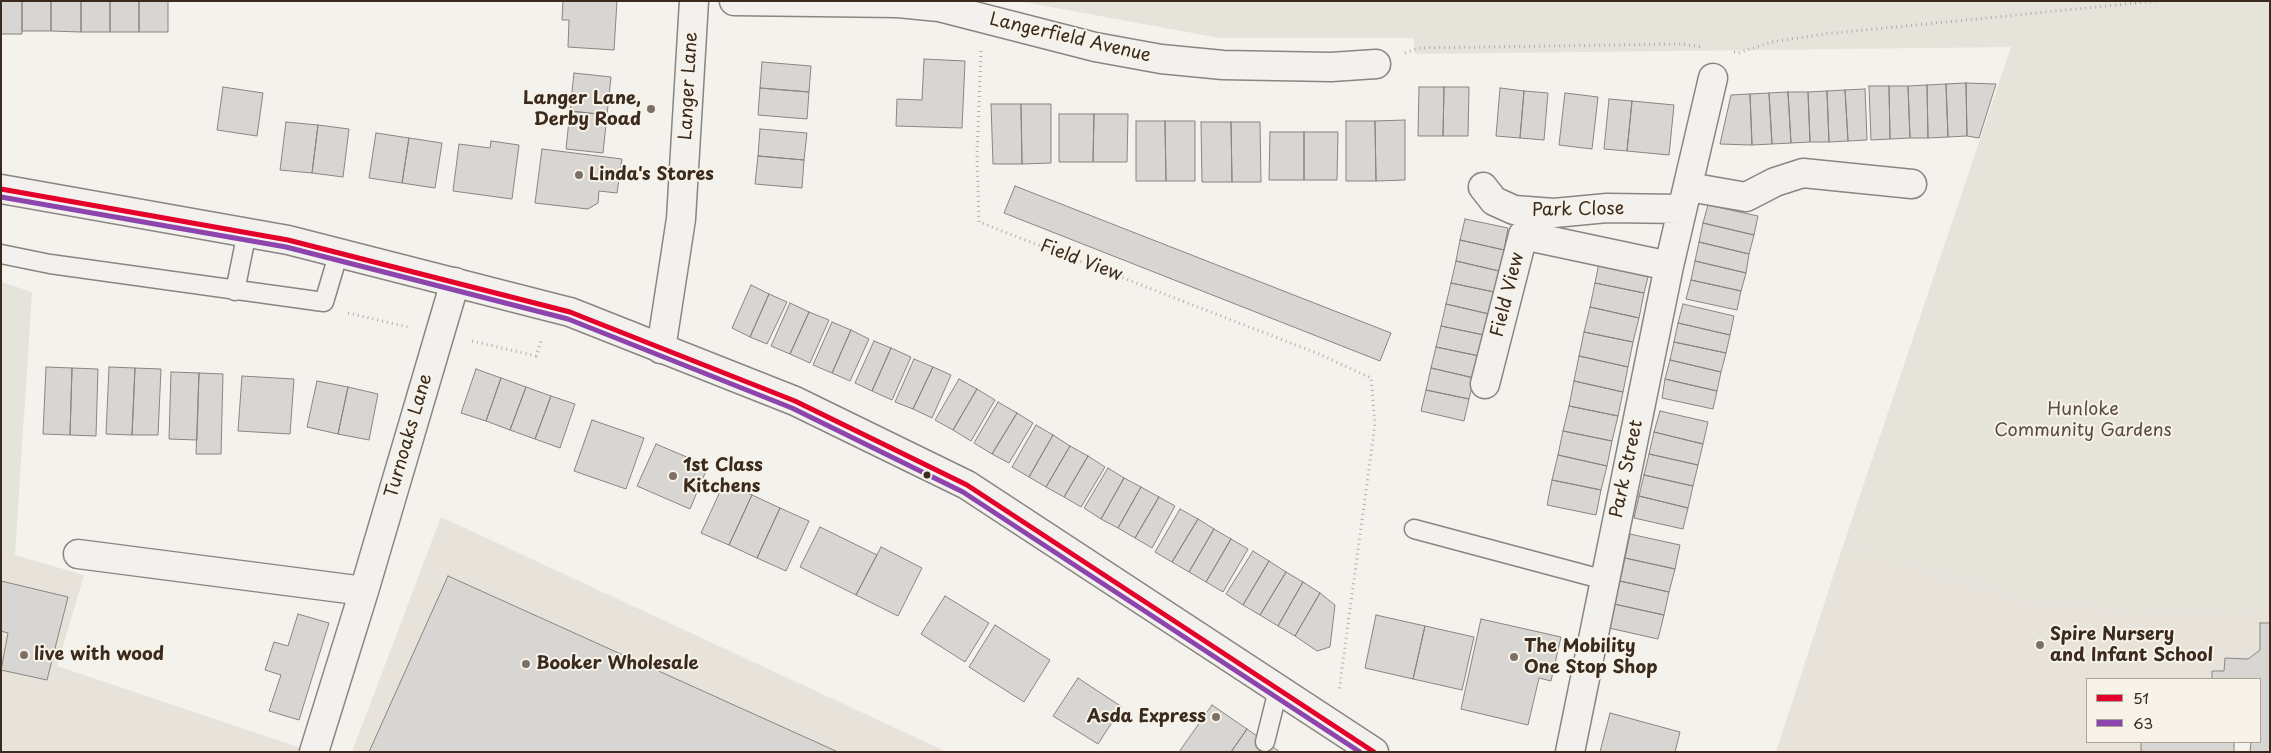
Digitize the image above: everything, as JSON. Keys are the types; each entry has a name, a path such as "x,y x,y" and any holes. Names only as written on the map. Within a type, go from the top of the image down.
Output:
{"main road":[{"name":"Langer Lane","path":"661,349 681,219 694,1"},
{"name":"Langerfield Avenue","path":"734,1 898,3 939,7 1095,47 1161,59 1233,65 1331,67 1376,64"},
{"name":"Park Street","path":"1570,752 1669,266 1712,78"},
{"path":"1685,198 1746,197 1775,182 1803,173 1912,184"},
{"name":"Park Close","path":"1483,187 1494,201 1514,210 1554,213 1685,198"},
{"path":"1,189 247,232 339,252 570,312 795,401 967,485 1374,752"},
{"name":"Field View","path":"1485,384 1523,235 1669,266"},
{"name":"Turnoaks Lane","path":"314,752 364,591 454,282"},
{"path":"78,554 364,591"}],"lane":[{"path":"235,291 247,232"},
{"path":"1,254 50,264 324,302 339,252"},
{"path":"1414,530 1605,580"},
{"path":"1265,742 1278,690"}],"path":[{"path":"1731,51 1738,52 1772,42 1825,34 2157,1"},
{"name":"Field View","path":"982,18 977,155 979,222 1319,354 1371,378 1375,424 1334,726"},
{"path":"1376,64 1419,48 1682,44 1709,47"}],"shaded area":[{"path":"441,517 947,752 352,752"},
{"name":"Spire Nursery and Infant School","path":"1843,546 2044,604 2095,608 2270,612 2270,752 2250,752 2251,743 2261,743 2261,678 2086,678 2086,743 2234,743 2234,752 1776,752"},
{"path":"1,551 84,575 57,666 313,752 1,752"}],"green space":[{"name":"Hunloke Community Gardens","path":"1018,1 2270,1 2270,612 2095,608 2044,604 1843,546 2011,47 1415,54 1413,38 1220,38"},
{"path":"1,282 32,292 15,555 1,551"}],"building":[{"path":"1,1 22,1 22,34 1,34"},
{"path":"22,1 51,1 51,31 22,31"},
{"path":"51,1 81,1 81,32 51,31"},
{"path":"81,1 110,1 110,32 81,32"},
{"path":"110,1 139,1 139,32 110,32"},
{"path":"139,1 168,1 168,32 139,32"},
{"path":"563,1 617,1 614,50 568,47 569,20 562,20"},
{"path":"924,59 965,61 962,128 896,126 897,99 922,100"},
{"path":"762,62 811,66 809,92 760,88"},
{"path":"574,73 611,77 607,115 570,111"},
{"path":"1966,83 1967,136 1948,137 1946,84"},
{"path":"1966,83 1996,84 1979,138 1967,136"},
{"path":"1946,84 1948,137 1928,138 1927,85"},
{"path":"1927,85 1928,138 1910,138 1908,86"},
{"path":"1869,86 1889,86 1890,139 1871,140"},
{"path":"1889,86 1908,86 1910,138 1890,139"},
{"path":"223,87 263,93 257,136 217,130"},
{"path":"1419,87 1444,87 1443,136 1418,136"},
{"path":"1444,87 1469,87 1468,136 1443,136"},
{"path":"760,88 809,92 807,119 758,115"},
{"path":"1500,88 1524,91 1520,138 1496,136"},
{"path":"1865,89 1867,140 1848,141 1845,90"},
{"path":"1845,90 1848,141 1829,142 1827,91"},
{"path":"1524,91 1548,93 1544,140 1520,138"},
{"path":"1827,91 1829,142 1810,142 1808,92"},
{"path":"1788,92 1791,143 1772,144 1769,93"},
{"path":"1788,92 1808,92 1810,142 1791,143"},
{"path":"1565,93 1598,97 1592,149 1559,145"},
{"path":"1769,93 1772,144 1752,145 1750,94"},
{"path":"1750,94 1752,145 1720,144 1731,95"},
{"path":"1609,99 1632,101 1627,151 1604,149"},
{"path":"1632,101 1674,105 1669,155 1627,151"},
{"path":"991,104 1021,104 1022,164 993,164"},
{"path":"1021,104 1051,104 1051,163 1022,164"},
{"path":"570,111 607,115 603,153 566,149"},
{"path":"1059,114 1094,114 1093,162 1059,162"},
{"path":"1094,114 1128,114 1127,162 1093,162"},
{"path":"1405,120 1405,180 1376,181 1375,121"},
{"path":"1136,121 1165,121 1166,181 1136,181"},
{"path":"1165,121 1195,121 1195,181 1166,181"},
{"path":"1346,121 1375,121 1376,181 1346,181"},
{"path":"286,122 318,125 312,173 280,170"},
{"path":"1201,122 1231,122 1232,182 1202,182"},
{"path":"1231,122 1260,122 1261,182 1232,182"},
{"path":"318,125 349,129 343,177 312,173"},
{"path":"760,129 807,133 804,160 758,156"},
{"path":"1270,132 1304,132 1304,180 1269,180"},
{"path":"1304,132 1338,132 1337,180 1304,180"},
{"path":"376,133 409,138 402,183 369,178"},
{"path":"409,138 442,143 435,188 402,183"},
{"path":"491,141 519,145 512,199 453,191 459,144 490,148"},
{"name":"Linda's Stores","path":"542,149 622,159 617,193 599,191 598,203 588,209 535,203"},
{"path":"758,156 804,160 802,188 755,184"},
{"path":"1015,186 1391,333 1380,361 1004,213"},
{"path":"1708,205 1758,216 1754,235 1703,223"},
{"path":"1465,219 1508,228 1504,250 1460,240"},
{"path":"1703,223 1754,235 1749,254 1699,242"},
{"path":"1460,240 1504,250 1499,271 1456,261"},
{"path":"1699,242 1749,254 1746,273 1695,261"},
{"path":"1600,258 1650,269 1644,293 1595,283"},
{"path":"1456,261 1499,271 1494,292 1451,283"},
{"path":"1695,261 1746,273 1741,291 1691,280"},
{"path":"1691,280 1741,291 1737,310 1686,299"},
{"path":"1451,283 1494,292 1489,314 1446,304"},
{"path":"1595,283 1644,293 1639,318 1590,307"},
{"path":"751,285 769,294 750,337 732,328"},
{"path":"769,294 787,302 767,344 750,337"},
{"path":"790,303 809,312 790,354 771,346"},
{"path":"1446,304 1489,314 1484,335 1441,326"},
{"path":"1683,304 1734,316 1730,335 1678,323"},
{"path":"1590,307 1639,318 1633,342 1584,332"},
{"path":"809,312 829,320 810,363 790,354"},
{"path":"832,322 851,330 832,373 813,365"},
{"path":"1678,323 1730,335 1726,353 1674,342"},
{"path":"1441,326 1484,335 1479,356 1436,347"},
{"path":"851,330 869,339 850,381 832,373"},
{"path":"1584,332 1633,342 1628,367 1579,356"},
{"path":"874,341 891,348 872,391 855,383"},
{"path":"1674,342 1726,353 1721,372 1670,360"},
{"path":"1436,347 1479,356 1474,378 1431,368"},
{"path":"891,348 911,357 892,400 872,391"},
{"path":"1579,356 1628,367 1623,392 1574,381"},
{"path":"914,359 933,367 913,409 895,402"},
{"path":"1670,360 1721,372 1717,391 1665,379"},
{"path":"46,367 72,368 70,435 43,434"},
{"path":"109,367 135,368 132,435 106,434"},
{"path":"933,367 951,375 932,418 913,409"},
{"path":"72,368 98,369 96,436 70,435"},
{"path":"135,368 161,369 158,435 132,435"},
{"path":"1431,368 1474,378 1469,399 1426,390"},
{"path":"476,369 501,378 486,421 461,413"},
{"path":"171,372 199,373 197,440 169,439"},
{"path":"199,373 223,374 221,454 196,454"},
{"path":"242,376 294,379 290,434 238,431"},
{"path":"501,378 526,387 510,430 486,421"},
{"path":"959,379 977,389 953,430 935,420"},
{"path":"1665,379 1717,391 1713,409 1662,398"},
{"path":"317,381 348,387 338,434 307,427"},
{"path":"1574,381 1623,392 1618,416 1569,406"},
{"path":"348,387 378,394 369,440 338,434"},
{"path":"526,387 551,396 535,439 510,430"},
{"path":"977,389 995,400 971,441 953,430"},
{"path":"1426,390 1469,399 1464,421 1421,411"},
{"path":"551,396 575,404 560,448 535,439"},
{"path":"998,402 1017,413 992,454 974,443"},
{"path":"1569,406 1618,416 1612,441 1563,431"},
{"path":"1660,411 1708,422 1703,444 1654,432"},
{"path":"1017,413 1033,423 1009,463 992,454"},
{"path":"592,420 644,438 626,489 574,471"},
{"path":"1036,425 1053,435 1029,477 1012,467"},
{"path":"1563,431 1612,441 1607,466 1558,455"},
{"path":"1654,432 1703,444 1698,465 1649,454"},
{"path":"1053,435 1070,446 1046,487 1029,477"},
{"name":"1st Class Kitchens","path":"656,444 708,466 690,509 637,486"},
{"path":"1070,446 1088,456 1064,497 1046,487"},
{"path":"1649,454 1698,465 1693,486 1644,475"},
{"path":"1558,455 1607,466 1601,490 1552,480"},
{"path":"1088,456 1105,467 1081,507 1064,497"},
{"path":"1108,468 1124,478 1101,519 1084,508"},
{"path":"1644,475 1693,486 1688,508 1639,496"},
{"path":"1124,478 1141,487 1118,528 1101,519"},
{"path":"1552,480 1601,490 1596,515 1547,505"},
{"path":"724,483 752,495 729,545 701,533"},
{"path":"1141,487 1159,497 1135,538 1118,528"},
{"path":"752,495 780,508 757,558 729,545"},
{"path":"1639,496 1688,508 1683,529 1634,518"},
{"path":"1159,497 1175,506 1152,548 1135,538"},
{"path":"780,508 809,521 786,571 757,558"},
{"path":"1180,509 1198,519 1172,562 1155,552"},
{"path":"1198,519 1214,529 1189,572 1172,562"},
{"path":"820,527 877,555 856,595 800,567"},
{"path":"1214,529 1231,539 1206,582 1189,572"},
{"path":"1630,534 1680,545 1675,569 1625,558"},
{"path":"1231,539 1248,549 1223,592 1206,582"},
{"path":"881,547 922,568 898,616 856,595"},
{"path":"1253,551 1269,561 1243,605 1226,594"},
{"path":"1625,558 1675,569 1669,592 1620,581"},
{"path":"1269,561 1286,572 1260,615 1243,605"},
{"path":"1286,572 1303,582 1278,626 1260,615"},
{"name":"Booker Wholesale","path":"448,576 838,752 369,752"},
{"path":"1,581 68,597 47,680 1,670 8,633 1,631"},
{"path":"1620,581 1669,592 1664,615 1614,604"},
{"path":"1303,582 1320,593 1295,636 1278,626"},
{"path":"1320,593 1335,605 1330,647 1317,651 1295,636"},
{"path":"945,596 989,623 965,662 921,634"},
{"path":"1614,604 1664,615 1658,639 1609,628"},
{"path":"298,614 329,623 299,720 269,711 281,675 265,670 274,642 288,646"},
{"path":"1376,615 1425,626 1413,679 1365,668"},
{"name":"The Mobility One Stop Shop","path":"1481,619 1561,637 1551,681 1539,678 1528,725 1461,709"},
{"path":"2260,623 2270,623 2270,752 2250,752 2251,743 2261,743 2261,678 2212,678 2212,671 2224,671 2225,658 2248,659 2260,650"},
{"path":"995,625 1050,660 1024,702 969,667"},
{"path":"1425,626 1474,637 1462,690 1413,679"},
{"path":"1078,678 1122,707 1098,744 1053,716"},
{"name":"Asda Express","path":"1212,705 1247,729 1231,752 1179,752"},
{"path":"1610,713 1680,732 1675,752 1600,752"},
{"path":"1247,729 1280,752 1231,752"},
{"path":"2141,743 2234,743 2234,752 2141,752"}],"transit line":[{"name":"51","path":"1,189 288,240 570,312 795,401 967,485 1374,752"},
{"name":"63","path":"1,197 286,247 568,319 792,408 963,492 1360,752"}],"place":[{"name":"Langer Lane, Derby Road","path":"651,109"},
{"name":"Linda's Stores","path":"579,175"},
{"name":"1st Class Kitchens","path":"673,476"},
{"name":"Spire Nursery and Infant School","path":"2040,645"},
{"name":"live with wood","path":"24,655"},
{"name":"The Mobility One Stop Shop","path":"1514,657"},
{"name":"Booker Wholesale","path":"526,664"},
{"name":"Asda Express","path":"1216,717"}]}
